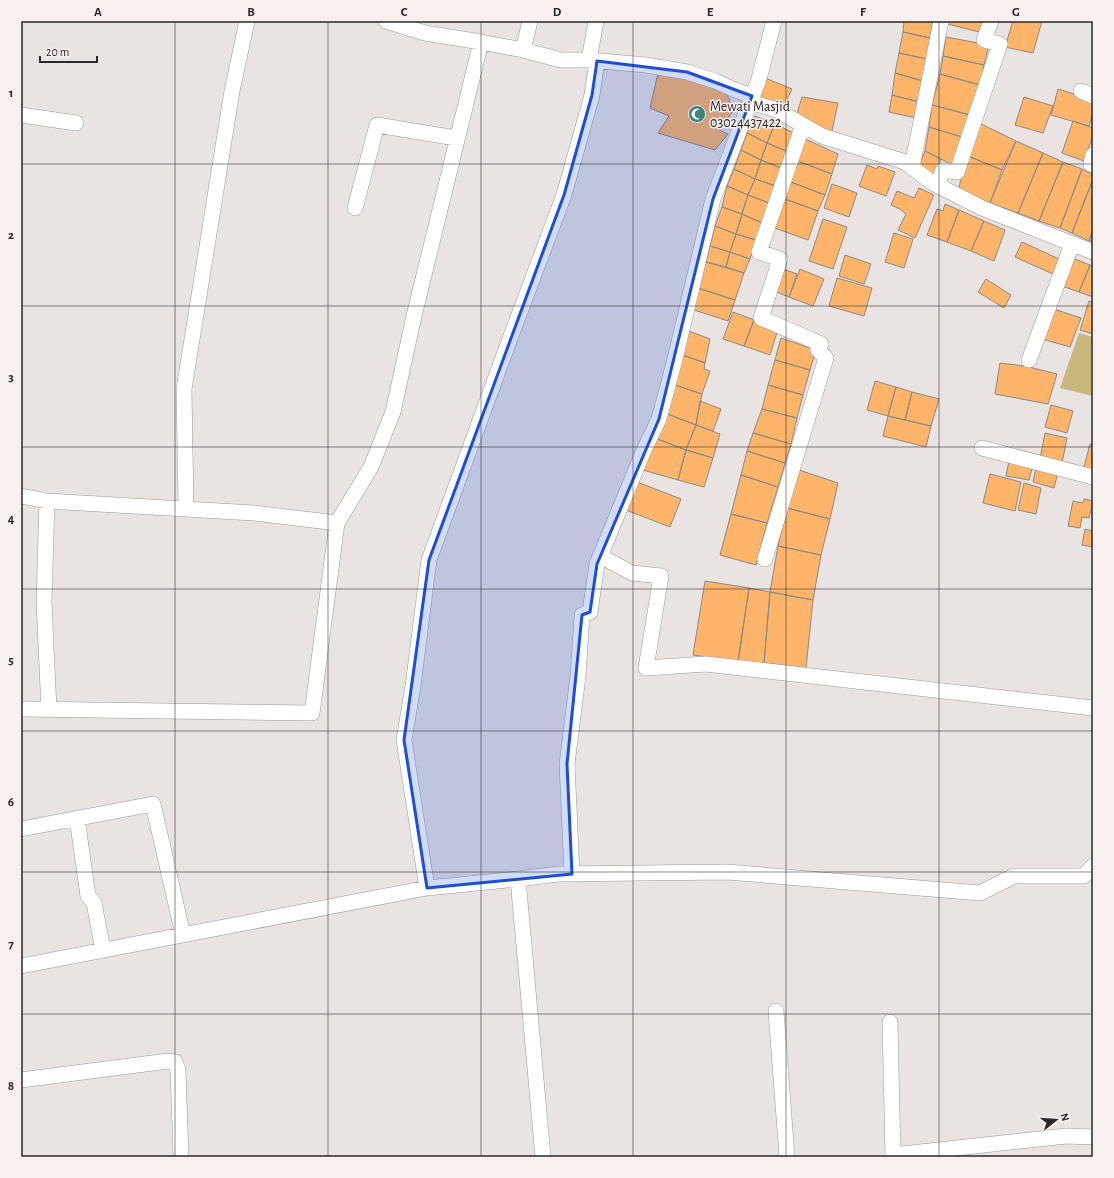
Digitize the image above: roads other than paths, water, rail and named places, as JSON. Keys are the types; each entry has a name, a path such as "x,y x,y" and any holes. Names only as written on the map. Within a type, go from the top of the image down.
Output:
{"street":[{"path":"186,509 184,389 232,91 247,21"},
{"path":"386,21 427,27 480,42 523,50 561,60 593,60 646,65 686,72 715,81 777,110 822,136 905,162 937,185 982,208 1093,252"},
{"path":"523,50 530,21"},
{"path":"427,888 404,740 413,686 429,560 564,195 592,95 596,21"},
{"path":"572,874 567,764 578,676 582,615 590,612 597,564 644,450 659,419 674,363 713,198 759,79 774,21"},
{"path":"912,167 941,21"},
{"path":"937,185 943,170 957,172 1000,44 984,40 991,21"},
{"path":"21,709 312,713 337,523 371,467 393,412 456,138 480,42"},
{"path":"21,115 76,123"},
{"path":"355,208 376,125 456,138"},
{"path":"765,559 826,358 818,350 821,344 761,318 780,259 759,252 803,125"},
{"path":"1093,155 1091,164 1093,165"},
{"path":"1029,360 1072,244"},
{"path":"982,448 1093,477"},
{"path":"21,496 47,501 254,513 337,523"},
{"path":"47,501 44,602 49,710"},
{"path":"600,556 632,573 662,576 646,668 706,664 1093,708"},
{"path":"21,829 153,804 183,935"},
{"path":"77,818 88,896 94,903 103,950"},
{"path":"21,966 427,888 559,874 727,872 980,894 1014,876 1084,876 1093,866"},
{"path":"518,879 543,1157"},
{"path":"776,1011 787,1157"},
{"path":"890,1022 893,1156 1066,1136 1093,1137"},
{"path":"21,1080 168,1061 175,1062 178,1070 181,1157"}],"place":[{"name":"Mewati Masjid 03024437422","path":"697,114"}]}
